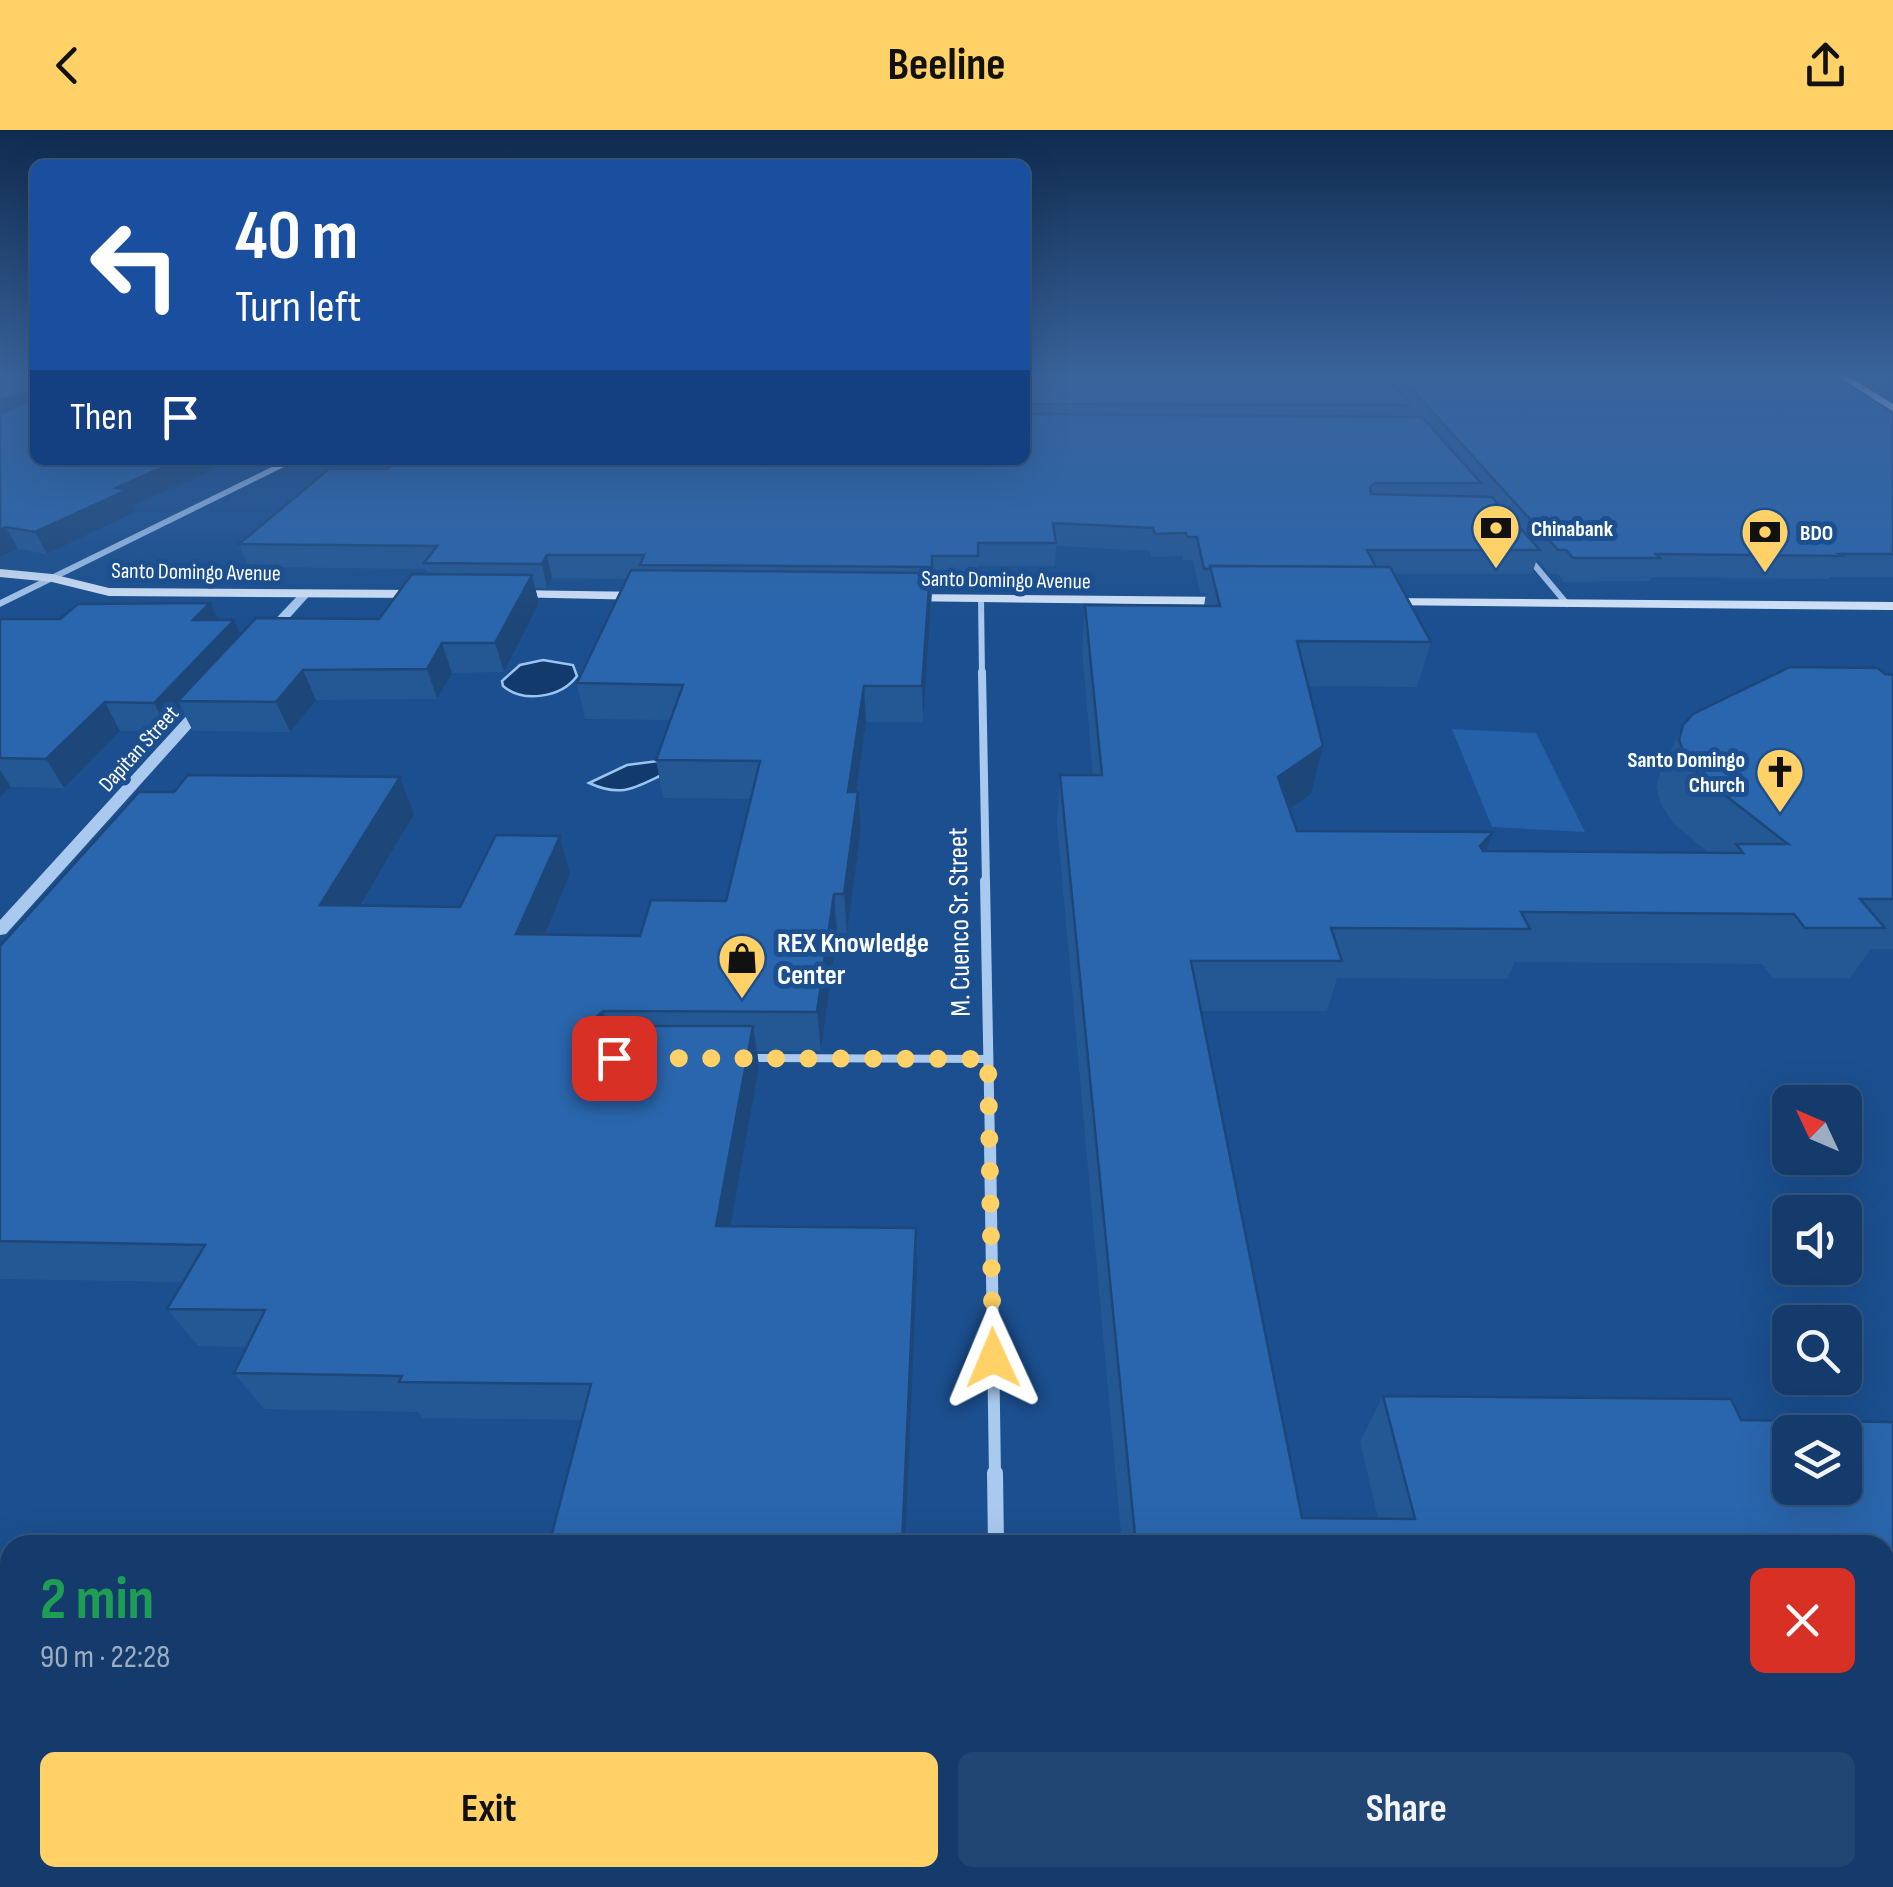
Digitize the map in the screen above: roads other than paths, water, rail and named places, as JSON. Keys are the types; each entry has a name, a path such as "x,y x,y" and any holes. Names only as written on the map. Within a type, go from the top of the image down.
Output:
{"main road":[{"name":"Santo Domingo Avenue","path":"0,573 52,578 109,592 445,594"},
{"path":"484,594 663,596"},
{"name":"Santo Domingo Avenue","path":"882,598 1248,601"},
{"path":"1364,602 1893,606"}],"street":[{"path":"0,604 284,465"},
{"path":"1523,551 1567,604"},
{"path":"252,651 306,592"},
{"name":"M. Cuenco Sr. Street","path":"981,598 996,1535"},
{"name":"Dapitan Street","path":"0,930 213,695"}],"lane":[{"path":"733,1058 988,1059"}],"place":[{"name":"Chinabank","path":"1496,570"},
{"name":"BDO","path":"1765,574"},
{"name":"Santo Domingo Church","path":"1780,814"},
{"name":"REX Knowledge Center","path":"742,1000"}]}
